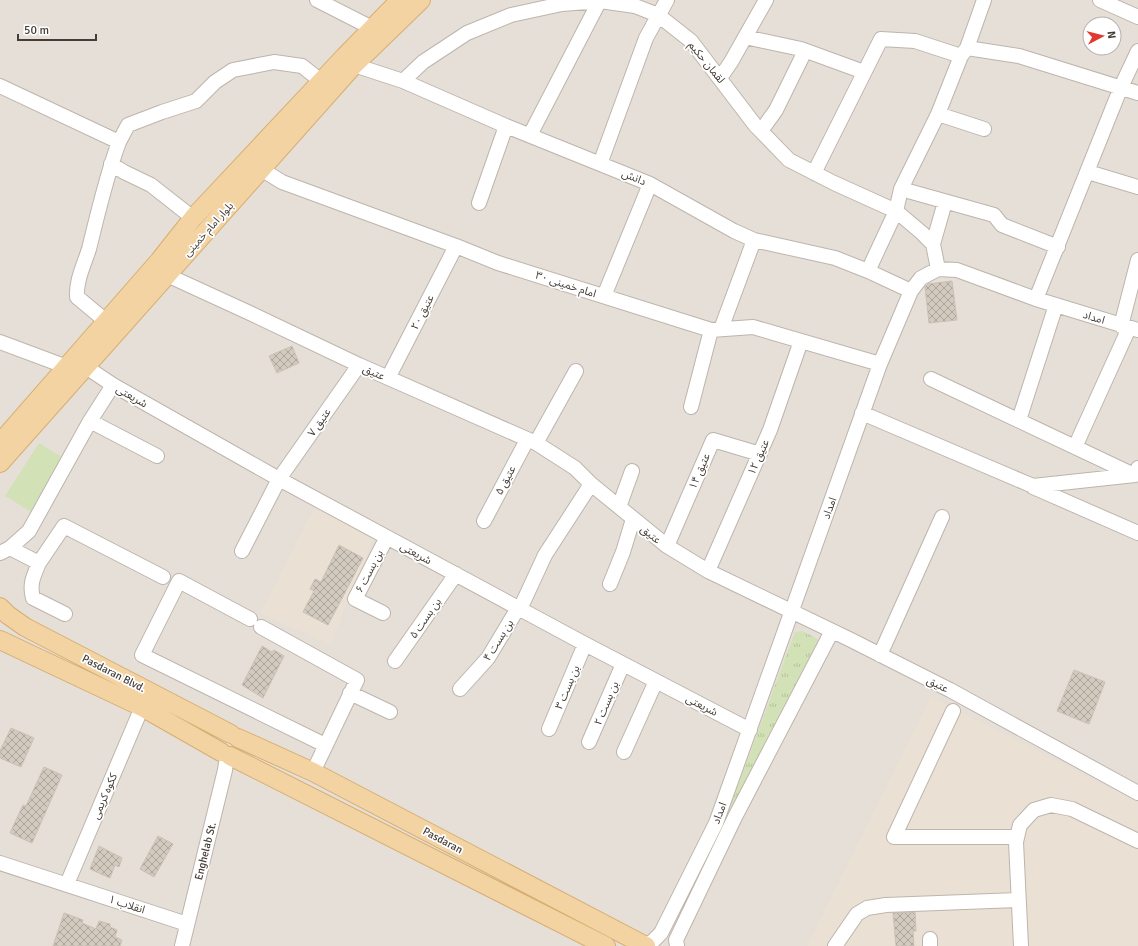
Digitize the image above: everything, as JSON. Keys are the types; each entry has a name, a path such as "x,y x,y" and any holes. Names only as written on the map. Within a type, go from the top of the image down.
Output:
{"main road":[{"name":"بلوار امام خمینی","path":"0,463 86,367 161,271 193,218 321,81 400,0"},
{"name":"بلوار امام خمینی","path":"0,443 107,322 161,271 261,169 354,65 421,0"},
{"name":"Pasdaran Blvd.","path":"0,607 8,615 25,627 235,736"},
{"name":"Pasdaran Blvd.","path":"0,640 142,707 226,755"},
{"path":"226,755 234,756 239,751 241,744 235,736"},
{"name":"Pasdaran","path":"235,736 313,772 646,946"},
{"name":"Pasdaran","path":"226,755 606,946"}],"street":[{"path":"317,0 372,28"},
{"path":"530,135 600,0"},
{"name":"لقمان حکیم","path":"404,81 423,62 467,33 511,15 562,4 600,0 635,6 658,15 691,41 761,131 789,160 848,190 896,211 933,244"},
{"path":"600,164 646,38 667,0"},
{"path":"720,78 731,62 766,0"},
{"path":"868,271 896,211 901,188 938,114 984,0"},
{"path":"1100,0 1127,5 1138,17"},
{"path":"745,37 805,51 864,72"},
{"path":"814,173 881,39 915,41 964,52 1019,56 1138,93"},
{"path":"761,131 776,110 805,51"},
{"path":"1036,299 1138,51"},
{"path":"107,322 77,297 76,288 88,251 111,164 119,142 128,125 196,101 215,82 233,70 274,62 302,66 321,81"},
{"name":"دانش","path":"354,65 404,81 506,126 650,184 734,231 754,240 835,258 868,271 911,291"},
{"path":"0,86 119,142"},
{"path":"938,114 984,129"},
{"path":"479,202 506,126"},
{"path":"111,164 151,185 193,218"},
{"name":"امام خمینی ۳۰","path":"261,169 282,182 498,263 716,330 753,327 880,364"},
{"path":"1088,172 1138,187"},
{"path":"604,296 650,184"},
{"path":"901,188 994,215 1002,225 1058,247"},
{"path":"938,269 933,244 946,202"},
{"path":"691,407 716,330 754,240"},
{"name":"عتیق ۲۰","path":"388,378 456,246"},
{"path":"1075,447 1129,328 1138,260"},
{"name":"امداد","path":"646,946 654,941 661,933 716,823 880,364 911,291 921,278 938,269 957,270 1036,299 1129,328"},
{"name":"عتیق","path":"161,271 359,365 531,442 575,468 618,507 667,546 708,571 950,690 1138,792"},
{"path":"1019,420 1056,305"},
{"name":"عتیق ۱۲","path":"708,571 770,430 801,341"},
{"path":"0,342 67,367"},
{"name":"عتیق ۷","path":"242,551 278,479 359,365"},
{"name":"شریعتی","path":"86,367 113,386 278,479 519,609 750,730"},
{"name":"عتیق ۵","path":"484,521 531,442 576,371"},
{"path":"931,379 1075,447 1137,473"},
{"path":"5,550 29,531 90,421 113,386"},
{"path":"862,413 1033,486 1138,533"},
{"path":"90,421 157,456"},
{"name":"عتیق ۱۴","path":"667,546 713,440 760,454"},
{"path":"618,507 632,471"},
{"path":"1033,486 1137,473"},
{"name":"بن بست ۴","path":"460,689 488,658 519,609 545,555 591,484"},
{"path":"880,655 942,517"},
{"path":"610,584 623,552 633,518"},
{"path":"65,614 33,598 31,586 32,579 39,563 64,526 163,577"},
{"name":"بن بست ۶","path":"383,613 355,599 387,537"},
{"path":"5,550 39,563"},
{"name":"بن بست ۵","path":"395,661 456,574"},
{"path":"313,772 356,680 179,581 142,655 325,744"},
{"name":"امداد","path":"677,946 676,940 735,817 832,631"},
{"name":"بن بست ۳","path":"550,729 585,644"},
{"name":"بن بست ۲","path":"589,742 623,664"},
{"path":"624,752 656,681"},
{"path":"350,693 390,712"},
{"name":"ککوه کریمی","path":"67,884 142,707"},
{"path":"953,711 894,837 1017,837"},
{"name":"Enghelab St.","path":"182,946 225,770 226,755"},
{"path":"1021,946 1016,842 1020,825 1034,810 1051,805 1072,810 1138,841"},
{"path":"721,810 735,817"},
{"name":"انقلاب ۱","path":"0,863 187,924"},
{"path":"835,946 857,914 867,908 886,905 1018,900"}],"shaded area":[{"path":"0,0 1138,0 1138,946 0,946"},
{"path":"315,506 373,539 330,645 261,613"},
{"path":"931,697 1138,802 1138,946 807,946"}],"green space":[{"path":"39,443 65,459 33,513 5,496"},
{"path":"803,631 821,641 737,807 731,804 795,632"}],"building":[{"path":"952,281 957,320 929,323 925,287 928,284"},
{"path":"292,346 299,363 277,373 269,356"},
{"path":"339,545 363,558 328,625 303,612 314,591 310,589 315,579 321,582"},
{"path":"262,646 272,652 274,650 284,656 263,698 242,685"},
{"path":"1074,670 1105,682 1089,724 1057,711"},
{"path":"11,728 34,738 21,767 0,758 0,751"},
{"path":"44,767 62,775 32,843 10,833 23,805 26,806"},
{"path":"158,836 173,844 154,877 140,869"},
{"path":"99,846 122,858 119,867 115,865 110,878 90,869"},
{"path":"915,912 916,931 913,931 914,946 896,946 893,913"},
{"path":"64,913 83,920 82,923 96,929 99,921 110,924 110,927 117,930 115,937 122,940 120,946 53,946"}]}
